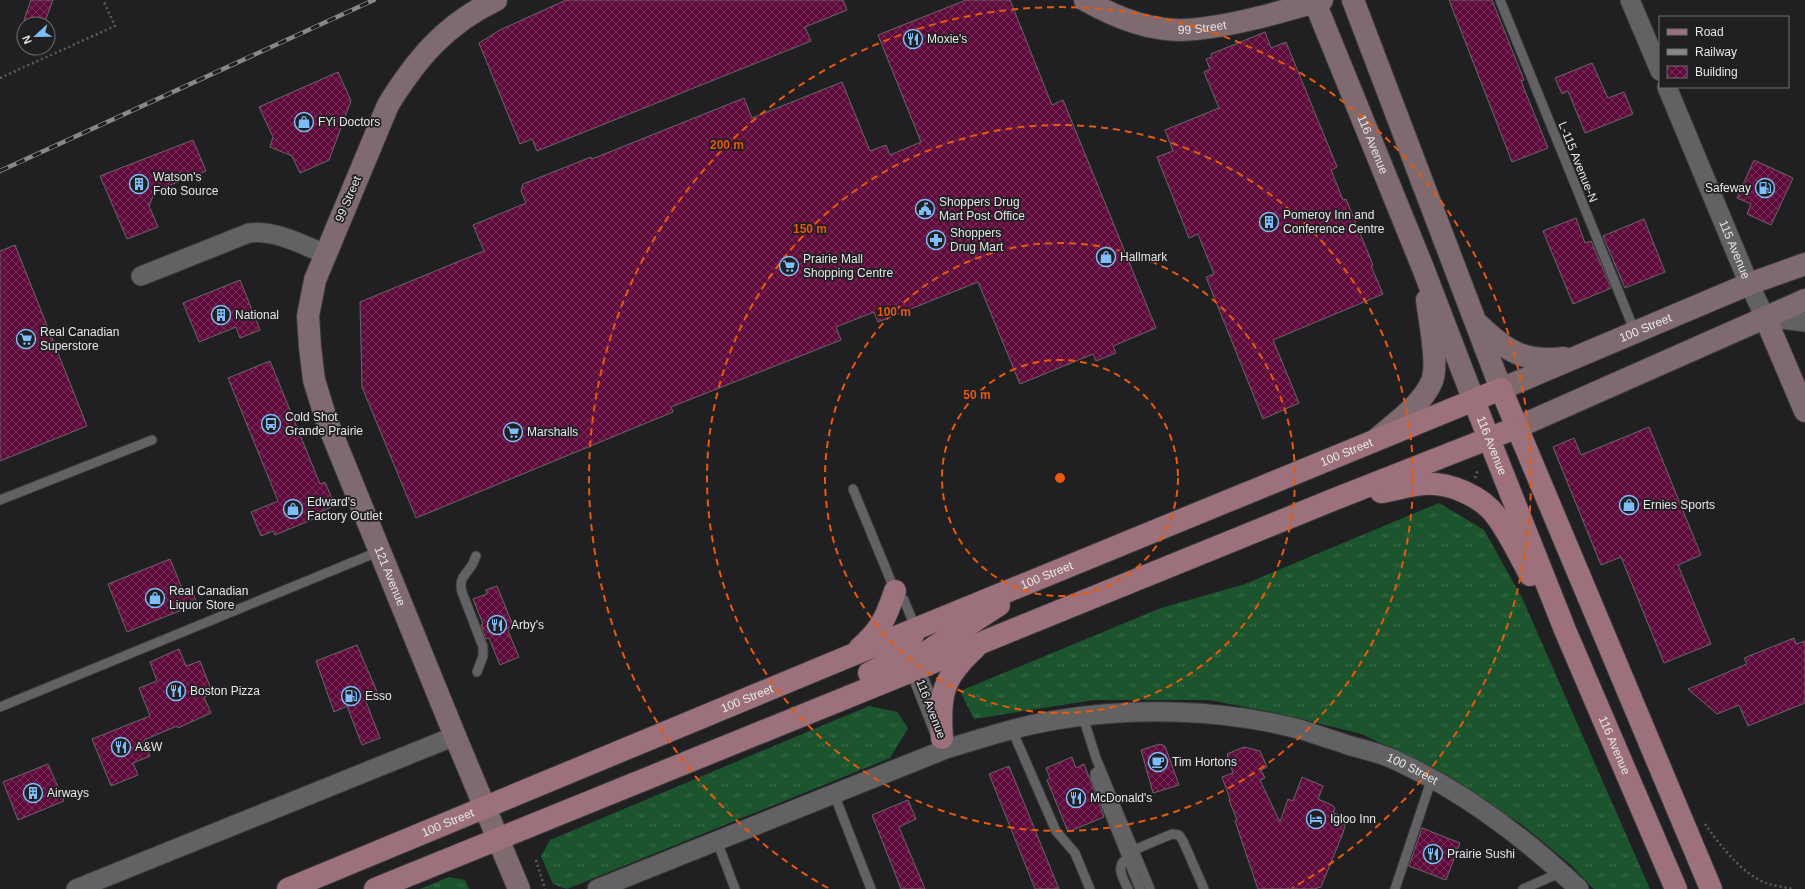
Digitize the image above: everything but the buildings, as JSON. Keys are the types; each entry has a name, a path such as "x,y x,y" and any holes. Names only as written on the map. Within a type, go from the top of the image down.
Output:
{"main road":[{"name":"99 Street","path":"325,254 388,105 404,78 421,56 444,33 496,0"},
{"name":"99 Street","path":"1085,0 1102,9 1130,20 1154,27 1180,30 1237,22 1317,1"},
{"path":"1353,0 1501,389 1711,889"},
{"name":"116 Avenue","path":"1317,1 1565,630 1676,889"},
{"name":"121 Avenue","path":"325,254 315,280 308,316 314,380 326,419 519,889"},
{"name":"100 Street","path":"288,889 852,655 1375,440 1474,401 1749,284 1805,264"},
{"path":"1375,440 1418,403 1427,391 1432,380 1434,357 1423,268"},
{"path":"375,889 915,669 977,646 1340,497 1489,439 1805,300"},
{"name":"115 Avenue","path":"1765,317 1805,411"},
{"path":"1477,324 1497,343 1514,353 1533,359 1556,359 1585,355"},
{"path":"1340,497 1424,484 1438,485 1468,494 1483,503 1496,515 1539,591 1565,630"},
{"path":"915,669 924,654 1042,577"},
{"path":"852,655 876,634 890,608 895,591"},
{"path":"774,727 868,674 895,661 902,656 916,629"},
{"path":"944,743 940,704 942,693 954,671 965,657 977,646"}],"street":[{"path":"1630,0 1659,69"},
{"name":"115 Avenue","path":"1667,88 1749,284 1765,317"},
{"path":"141,276 249,233 260,232 275,234 325,254"},
{"path":"1765,317 1805,322"},
{"name":"116 Avenue","path":"915,669 944,743"},
{"name":"100 Street","path":"597,889 834,794 944,743 1056,720 1145,712 1196,713 1249,720 1301,730 1396,760 1432,778 1480,807 1562,872 1579,889"},
{"path":"76,889 455,736"}],"lane":[{"name":"L-115 Avenue-N","path":"1500,0 1635,333"},
{"path":"0,500 152,440"},
{"path":"853,489 895,591 904,600 916,629"},
{"path":"0,707 381,550"},
{"path":"476,556 471,567 463,576 460,583 483,647 477,672"},
{"path":"1083,717 1100,769 1150,889"},
{"path":"1012,730 1056,832 1075,853 1090,889"},
{"path":"1100,769 1095,774 1095,778 1140,889"},
{"path":"1395,889 1432,778"},
{"path":"834,794 871,889"},
{"path":"1134,850 1172,834 1179,835 1204,889"},
{"path":"716,841 735,889"},
{"path":"1127,859 1123,861 1120,866 1121,873 1128,889"},
{"path":"1529,888 1562,872"}],"path":[{"path":"0,78 115,26 103,0"},
{"path":"1702,819 1738,864 1749,874 1765,882 1793,889"},
{"path":"536,860 545,889"}],"green space":[{"path":"1439,503 1484,530 1523,600 1650,889 1594,889 1571,865 1521,824 1431,768 1362,734 1281,714 1209,700 1094,700 974,719 960,691 1161,608 1245,584"},
{"path":"869,706 897,712 908,728 890,758 567,889 553,884 541,856 550,840"},
{"path":"449,877 465,880 469,889 420,889"}],"railway":[{"path":"0,171 374,0"}],"place":[{"name":"Moxie's","path":"913,39"},
{"name":"FYi Doctors","path":"304,122"},
{"name":"Watson's Foto Source","path":"139,184"},
{"name":"Safeway","path":"1765,188"},
{"name":"Shoppers Drug Mart Post Office","path":"925,209"},
{"name":"Pomeroy Inn and Conference Centre","path":"1269,222"},
{"name":"Shoppers Drug Mart","path":"936,240"},
{"name":"Hallmark","path":"1106,257"},
{"name":"Prairie Mall Shopping Centre","path":"789,266"},
{"name":"National","path":"221,315"},
{"name":"Real Canadian Superstore","path":"26,339"},
{"name":"Cold Shot Grande Prairie","path":"271,424"},
{"name":"Marshalls","path":"513,432"},
{"name":"Ernies Sports","path":"1629,505"},
{"name":"Edward's Factory Outlet","path":"293,509"},
{"name":"Real Canadian Liquor Store","path":"155,598"},
{"name":"Arby's","path":"497,625"},
{"name":"Boston Pizza","path":"176,691"},
{"name":"Esso","path":"351,696"},
{"name":"A&W","path":"121,747"},
{"name":"Tim Hortons","path":"1158,762"},
{"name":"Airways","path":"33,793"},
{"name":"McDonald's","path":"1076,798"},
{"name":"Igloo Inn","path":"1316,819"},
{"name":"Prairie Sushi","path":"1433,854"}]}
